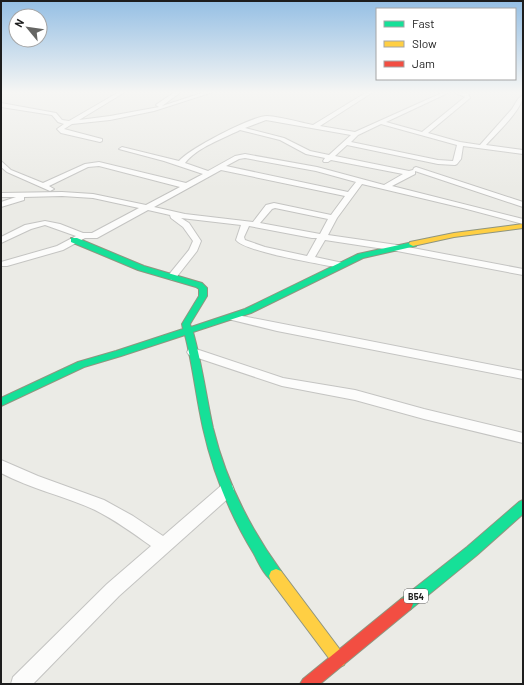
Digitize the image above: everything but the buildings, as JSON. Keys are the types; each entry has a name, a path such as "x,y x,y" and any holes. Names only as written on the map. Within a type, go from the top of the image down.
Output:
{"main road":[{"path":"1,402 81,364 118,354 232,317 262,304 340,265 367,254 454,235 523,226"},
{"path":"74,240 141,268 199,285 203,288 203,296 187,320 186,324 211,442 227,490 239,518 258,549 299,608 340,660"},
{"name":"B54","path":"308,684 340,660 407,603 472,551 523,506"}],"street":[{"path":"68,124 61,127 60,131 100,140"},
{"path":"181,163 192,152 250,124"},
{"path":"303,124 356,134"},
{"path":"317,169 356,134 377,124"},
{"path":"388,124 460,144 523,152"},
{"path":"424,134 436,124"},
{"path":"482,146 502,124"},
{"path":"239,128 282,139 308,153 409,174"},
{"path":"345,143 438,162 455,163 458,159 460,144"},
{"path":"122,149 181,163 209,174"},
{"path":"1,240 31,226 44,223 84,236 94,236 209,174 237,157 245,156 317,169 523,222"},
{"path":"385,187 416,169 421,165 423,159"},
{"path":"1,163 9,171 62,194"},
{"path":"43,186 87,165 99,164 187,186"},
{"path":"219,167 350,195"},
{"path":"416,169 523,205"},
{"path":"1,175 9,171"},
{"path":"310,259 333,218 360,181"},
{"path":"1,195 62,194 93,196 172,214 251,224 397,248 523,272"},
{"path":"1,205 30,195"},
{"path":"333,218 274,205 269,207 251,224 240,237 240,240 263,249 340,265"},
{"path":"172,214 186,225 197,242 194,250 172,277"},
{"path":"4,264 60,248 84,236"},
{"path":"232,317 523,375"},
{"path":"193,352 282,382 355,395 424,414 523,438"},
{"path":"1,466 44,485 91,501 123,517 163,545"},
{"path":"27,681 113,590 227,490"}],"traffic: fast":[{"path":"74,240 141,268 199,285 203,288 203,296 186,324 193,350 205,415 213,448 234,506 253,542 276,576"},
{"path":"1,402 81,364 118,354 248,311 361,256 413,244"},
{"path":"406,604 472,551 523,506"}],"traffic: slow":[{"path":"413,244 454,235 523,226"},
{"path":"276,576 339,660"}],"traffic: jam":[{"path":"308,684 406,604"}]}
